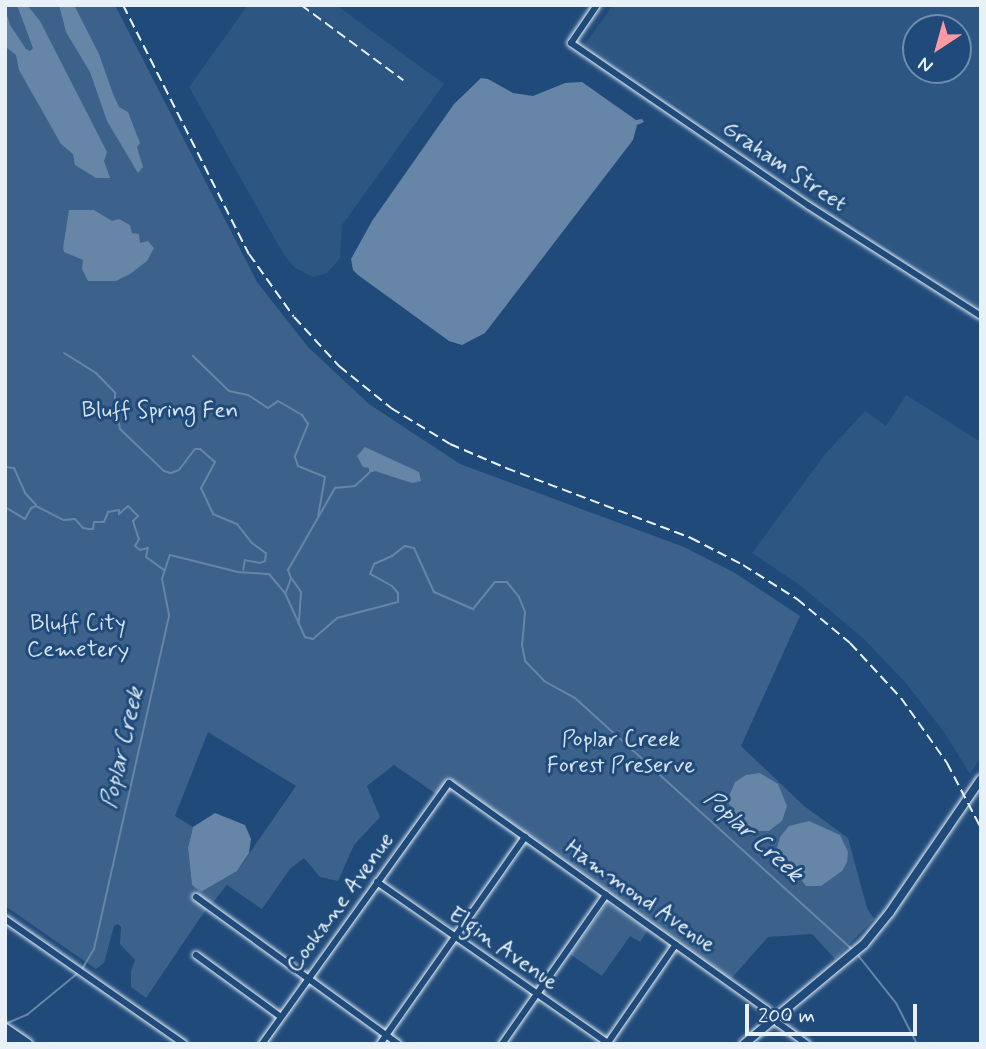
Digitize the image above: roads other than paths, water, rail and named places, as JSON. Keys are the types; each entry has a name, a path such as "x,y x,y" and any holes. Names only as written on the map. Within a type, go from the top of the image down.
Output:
{"highway":[{"path":"7,1034 14,1044"},
{"path":"7,1034 27,1044"}],"main road":[{"path":"744,1044 864,944 890,912 981,779"}],"street":[{"name":"Graham Street","path":"597,5 570,43 809,206 981,316"},
{"name":"Hammond Avenue","path":"449,782 676,944 807,1044"},
{"name":"Cookane Avenue","path":"262,1044 449,782"},
{"path":"380,1044 525,837"},
{"name":"Elgin Avenue","path":"377,883 608,1043"},
{"path":"502,1044 606,895"},
{"path":"196,897 307,981 398,1044"},
{"path":"5,919 184,1044"},
{"path":"608,1043 676,944"},
{"path":"196,955 281,1017"}],"waterway":[{"path":"64,353 96,373 115,393 115,404 121,407 118,417 120,429 164,471 171,473 179,470 195,449 200,449 215,462 201,488 213,514 237,524 252,543 266,553 265,561 260,563 245,560 243,570"},
{"path":"193,356 229,391 248,395 268,408 278,401 302,415 308,424 295,457 298,466 325,477 318,516"},
{"path":"5,467 14,468 25,493 36,505"},
{"path":"286,592 291,578 288,570 335,488 355,486 369,473"},
{"path":"5,507 25,519 31,508 36,506 64,520 75,519 83,528 93,529 94,522 104,522 108,512 119,510 119,514 128,506 138,516 133,521 139,539 135,546 140,550 148,548 146,557 164,570"},
{"name":"Poplar Creek","path":"82,969 94,949 169,615 162,579 170,555 238,572 269,574 285,593 305,637 313,639 337,618 398,602 398,593 392,586 370,574 374,564 392,556 405,546 414,548 434,592 473,609 495,582 507,582 519,597 525,612 522,645 525,661 544,681 575,698 853,950"},
{"name":"Poplar Creek","path":"292,579 301,592 299,622"},
{"name":"Poplar Creek","path":"857,954 896,1003 917,1044"},
{"name":"Poplar Creek","path":"5,1024 28,1014 78,973"}],"railway":[{"path":"123,5 249,254 294,317 339,366 391,408 450,444 691,538 743,565 797,599 850,643 901,698 947,763 981,828"},
{"path":"301,5 403,80"}],"park label":[{"name":"Bluff Spring Fen","path":"160,411"},
{"name":"Bluff City Cemetery","path":"78,637"},
{"name":"Poplar Creek Forest Preserve","path":"621,753"}]}
